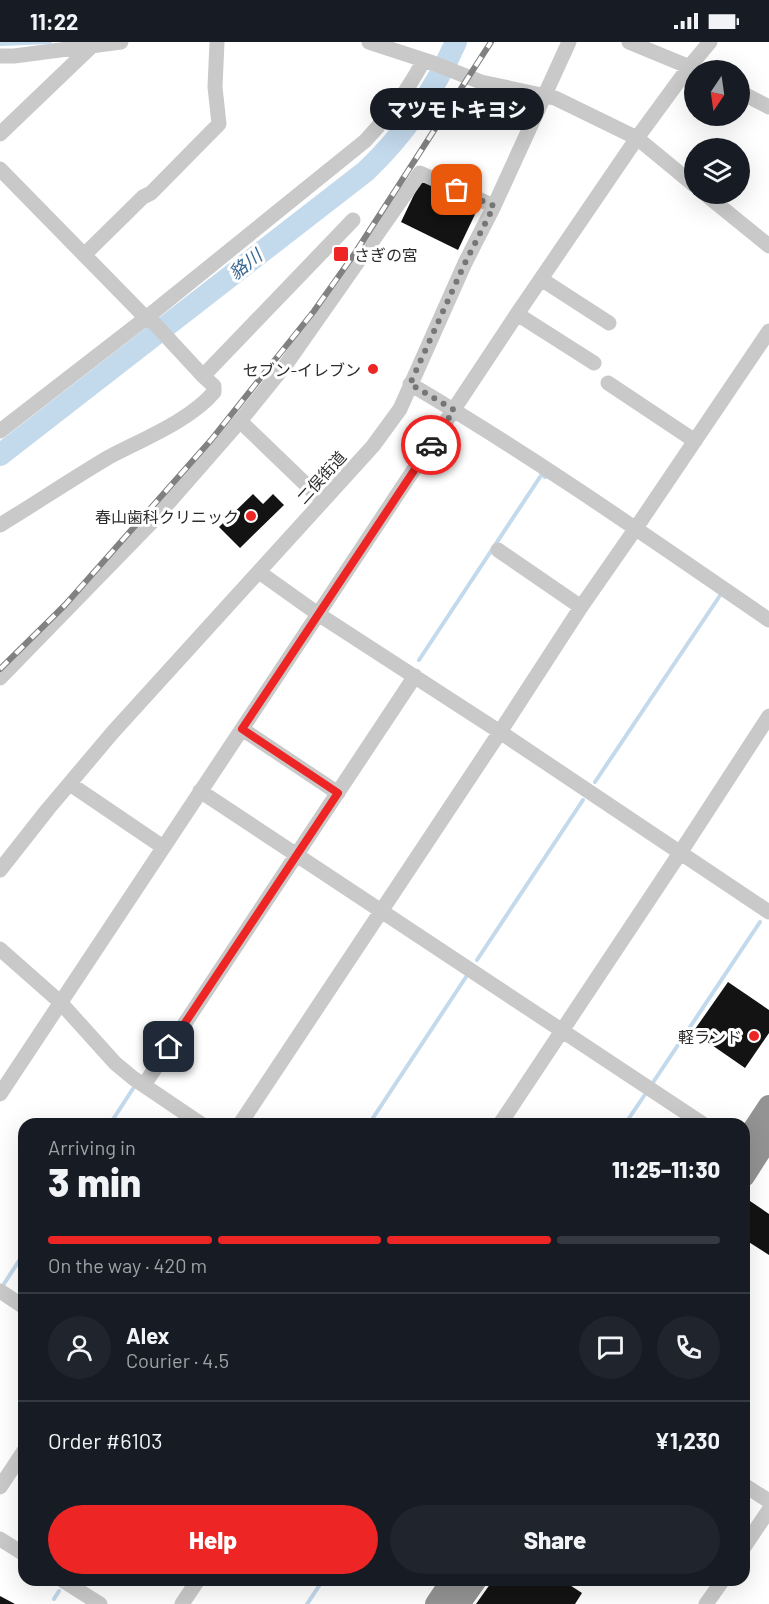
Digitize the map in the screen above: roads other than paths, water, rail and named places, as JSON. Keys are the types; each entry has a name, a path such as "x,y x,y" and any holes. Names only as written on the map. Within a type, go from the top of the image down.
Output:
{"highway":[{"path":"753,1161 769,1106"},
{"path":"753,1161 769,1137"}],"street":[{"path":"0,56 121,42"},
{"path":"84,255 143,197 151,193 219,124 215,87 217,42"},
{"path":"369,42 429,61 497,87 555,98 637,138 684,177"},
{"name":"二俣街道","path":"0,870 120,723 373,446 400,410 465,263 546,96 569,42"},
{"path":"629,42 684,65"},
{"path":"699,60 710,42"},
{"path":"0,134 94,44"},
{"path":"0,431 150,320 365,141 391,113 429,61"},
{"path":"0,1094 517,314 637,138 684,80"},
{"path":"750,97 769,106"},
{"path":"0,169 214,386 214,392 207,400 170,425 108,458 0,525"},
{"path":"0,678 150,524 240,421 287,363 420,173 494,206"},
{"path":"717,204 769,246"},
{"path":"203,376 353,220"},
{"path":"541,279 609,323"},
{"path":"517,314 594,363"},
{"path":"244,1118 581,607 769,330"},
{"path":"608,383 695,441"},
{"path":"410,384 636,528 769,620"},
{"path":"240,421 323,501"},
{"path":"498,550 581,607"},
{"path":"259,572 318,614 500,732 769,912"},
{"path":"140,1082 297,855 334,790 415,676"},
{"path":"504,1118 769,716"},
{"path":"242,729 334,790"},
{"path":"70,784 163,847"},
{"path":"200,791 694,1118"},
{"path":"0,949 60,1002 103,1050 140,1082 192,1118"},
{"path":"0,1291 18,1303"},
{"path":"0,1487 18,1459"},
{"path":"750,1489 769,1501"},
{"path":"750,1538 769,1510"},
{"path":"0,1539 18,1550"},
{"path":"72,1586 100,1604"},
{"path":"182,1604 194,1586"},
{"path":"706,1604 719,1586"}],"waterway":[{"path":"0,44 50,42"},
{"name":"貉川","path":"0,455 366,171 406,127 428,95 456,42"},
{"path":"419,660 542,474 545,477"},
{"path":"595,782 721,594"},
{"path":"477,960 583,800"},
{"path":"652,1084 760,922"},
{"path":"373,1118 466,977"},
{"path":"114,1118 136,1084"},
{"path":"629,1118 646,1093"},
{"path":"2,1287 18,1262"},
{"path":"307,1604 319,1586"},
{"path":"54,1599 59,1591"}],"railway":[{"path":"0,669 65,605 211,440 314,311 355,253 491,42"}],"place":[{"name":"マツモトキヨシ","path":"457,190"},
{"name":"さぎの宮","path":"341,254"},
{"name":"セブン-イレブン","path":"373,369"},
{"name":"春山歯科クリニック","path":"251,516"},
{"name":"軽ランド","path":"754,1036"}]}
